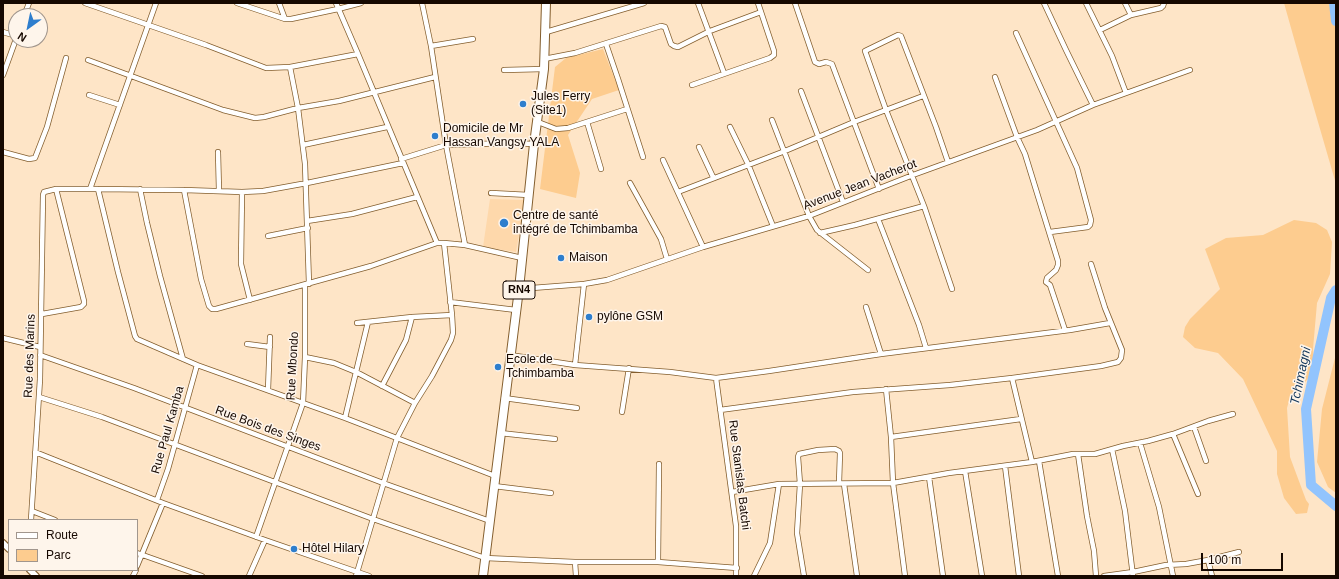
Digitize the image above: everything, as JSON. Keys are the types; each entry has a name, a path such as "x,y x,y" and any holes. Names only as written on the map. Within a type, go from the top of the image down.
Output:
{"highway":[{"name":"RN4","path":"483,576 504,398 519,289 534,144 544,69 546,3"}],"street":[{"path":"85,3 148,24 266,68 290,67 358,54"},
{"path":"90,189 156,3"},
{"path":"237,3 285,19 291,19 361,3"},
{"path":"279,3 285,19"},
{"path":"336,3 437,243"},
{"path":"422,3 431,46 446,145 465,244"},
{"path":"546,32 644,3"},
{"path":"698,3 710,31 724,73"},
{"path":"692,85 770,58 774,55 758,3"},
{"path":"794,3 815,62 819,64 826,62 832,64 879,189"},
{"path":"1044,3 1093,105 1190,70"},
{"path":"1086,3 1100,30 1126,93"},
{"path":"1125,3 1131,15"},
{"path":"1100,30 1131,15 1160,8 1164,3"},
{"path":"544,59 570,55 661,26 665,27 671,44 678,47 710,31 761,12"},
{"path":"1016,33 1077,168 1091,220 1088,227 1050,232"},
{"path":"948,162 901,37 898,35 865,50 886,110 924,206 952,289"},
{"path":"431,46 473,39"},
{"path":"606,44 642,157"},
{"path":"3,75 12,48"},
{"path":"3,152 29,159 35,158 47,127 66,58"},
{"path":"88,60 223,110 255,118 298,108 339,101 435,78"},
{"name":"Rue Mbondo","path":"256,537 274,482 303,403 307,284 307,183 298,108 290,67"},
{"path":"504,70 544,69"},
{"path":"995,77 1017,137 1025,154 1050,232 1058,266 1056,270 1047,278 1046,282 1050,285 1065,330"},
{"path":"801,91 843,202"},
{"path":"89,95 120,105"},
{"path":"678,192 923,96"},
{"name":"Avenue Jean Vacherot","path":"584,284 607,280 703,247 809,216 912,175 1037,130 1093,105"},
{"path":"538,122 556,129 568,128 627,109"},
{"path":"772,120 809,216 820,233 868,270"},
{"path":"587,122 600,169"},
{"path":"303,145 388,127"},
{"path":"730,127 748,164 773,226"},
{"path":"42,314 81,307 84,304 56,189 140,189 242,192 269,190 307,183 402,161 446,145 504,143 534,144"},
{"path":"699,147 713,177"},
{"path":"218,152 219,191"},
{"path":"663,160 703,247"},
{"path":"630,183 661,239 667,260"},
{"name":"Rue des Marins","path":"31,519 39,397 42,314 43,195 44,192 56,189"},
{"path":"98,189 135,336 140,341 198,365 345,418 495,476"},
{"path":"140,189 183,359"},
{"path":"184,190 200,274 209,306 212,309 250,300 371,266 437,243 465,244 522,258"},
{"path":"242,192 241,264 250,300"},
{"path":"491,193 529,196"},
{"path":"308,221 352,214 417,197"},
{"path":"820,233 924,206"},
{"path":"878,219 919,325 926,348"},
{"path":"268,236 308,228"},
{"path":"357,574 397,438 415,403 449,346 453,333 444,243"},
{"path":"720,410 853,392 950,385 1012,378 1101,366 1118,362 1121,358 1122,350 1099,293 1091,264"},
{"path":"519,289 584,284 575,364"},
{"path":"450,302 516,310"},
{"path":"866,307 881,354"},
{"path":"357,323 412,317 452,315"},
{"path":"382,386 406,340 412,317"},
{"path":"345,418 368,322"},
{"path":"510,356 716,378 1110,323"},
{"path":"268,390 270,337"},
{"path":"3,338 40,347"},
{"path":"247,344 270,347"},
{"name":"Rue Bois des Singes","path":"40,355 134,388 383,483 490,521"},
{"path":"304,357 334,363 356,372 415,403"},
{"name":"Rue Paul Kamba","path":"157,500 198,365"},
{"path":"622,412 628,368"},
{"name":"Rue Stanislas Batchi","path":"716,378 736,526 736,576"},
{"path":"1012,378 1032,462"},
{"path":"886,389 891,437 893,483 905,576"},
{"path":"39,397 102,417 373,519 485,558 575,562 658,562 736,568"},
{"path":"504,398 577,408"},
{"path":"732,492 779,484 893,483 1078,454 1094,454 1173,434 1234,414"},
{"path":"891,437 1021,419"},
{"path":"1194,427 1206,461"},
{"path":"500,433 555,439"},
{"path":"1173,434 1198,494"},
{"path":"1140,443 1159,506 1173,576"},
{"path":"804,576 797,533 800,484 799,454 818,450 835,449 840,453 839,483"},
{"path":"1112,449 1125,511 1133,574"},
{"path":"35,452 163,503 357,574 369,576"},
{"path":"1078,454 1087,516 1094,551 1096,576"},
{"path":"1039,461 1058,576"},
{"path":"658,562 659,464"},
{"path":"1005,466 1019,576"},
{"path":"965,472 982,576"},
{"path":"929,477 943,576"},
{"path":"754,576 770,543 779,484"},
{"path":"844,484 856,576"},
{"path":"494,486 551,493"},
{"path":"163,503 139,554 202,576"},
{"path":"32,511 52,519"},
{"path":"249,576 265,540"},
{"path":"1104,576 1133,574 1170,564 1186,564 1239,552"},
{"path":"1208,560 1212,576"},
{"path":"575,562 576,576"}],"shaded area":[{"name":"Centre de santé intégré de Tchimbamba","path":"490,199 525,200 516,252 483,247"}],"green space":[{"path":"1284,3 1336,3 1336,184 1300,60"},
{"path":"603,49 619,90 592,99 568,135 580,173 576,198 540,189 555,67 566,58"},
{"path":"1294,220 1316,223 1327,230 1332,242 1330,274 1317,303 1313,349 1315,366 1310,377 1290,397 1287,408 1290,457 1306,500 1309,504 1307,513 1296,514 1284,498 1277,474 1277,451 1243,379 1218,353 1195,348 1183,337 1185,327 1190,319 1220,289 1205,249 1226,238 1263,235"},
{"path":"1336,354 1336,493 1328,487 1317,462 1322,409"}],"waterway":[{"name":"Tchimagni","path":"1334,3 1336,21"},
{"name":"Tchimagni","path":"1336,290 1331,298 1306,409 1311,485 1336,506"}],"place":[{"name":"Jules Ferry (Site1)","path":"523,104"},
{"name":"Domicile de Mr Hassan Vangsy YALA","path":"435,136"},
{"name":"Centre de santé intégré de Tchimbamba","path":"504,223"},
{"name":"Maison","path":"561,258"},
{"name":"pylône GSM","path":"589,317"},
{"name":"Ecole de Tchimbamba","path":"498,367"},
{"name":"Hôtel Hilary","path":"294,549"}]}
